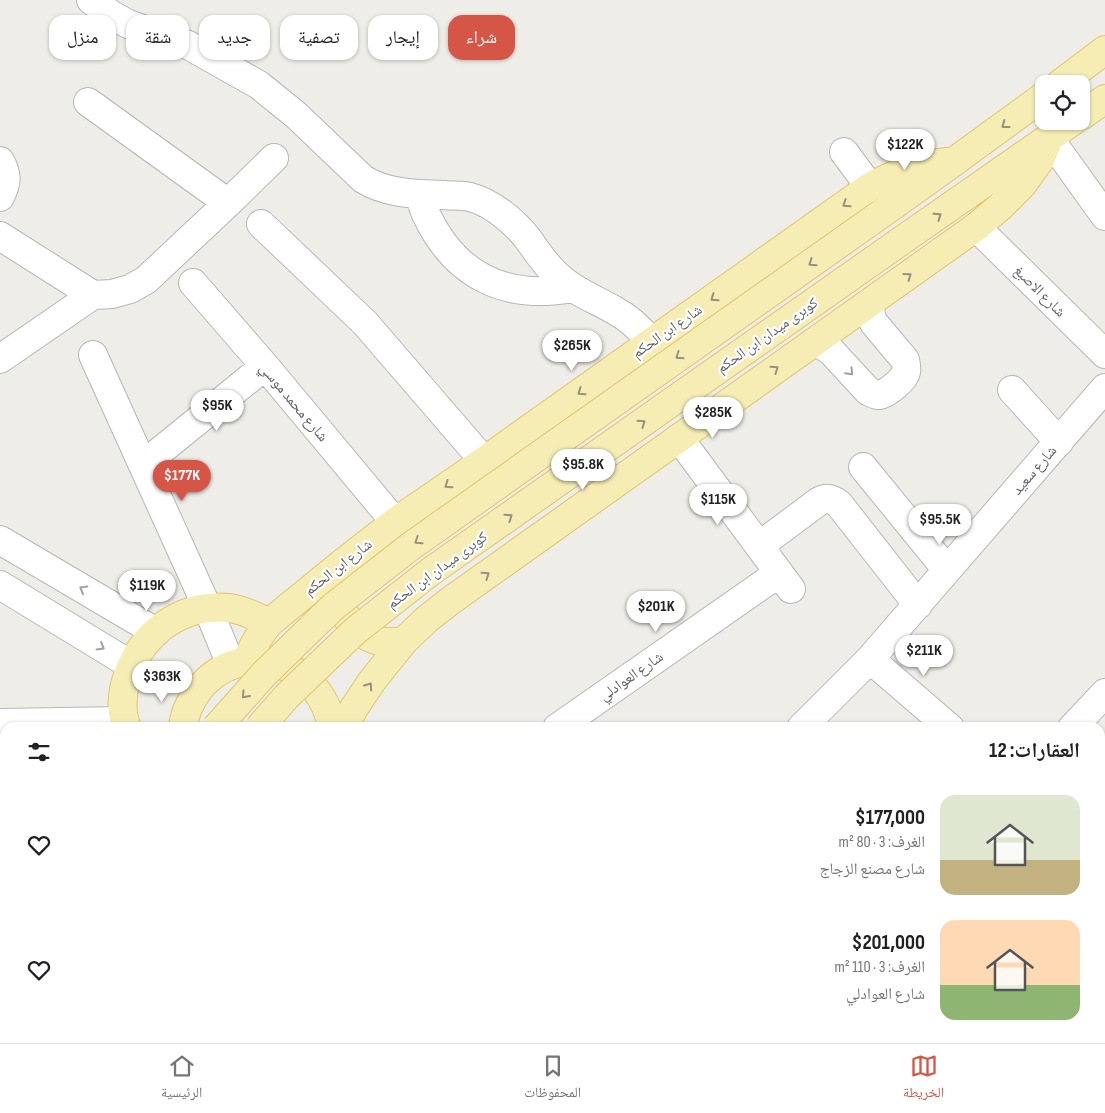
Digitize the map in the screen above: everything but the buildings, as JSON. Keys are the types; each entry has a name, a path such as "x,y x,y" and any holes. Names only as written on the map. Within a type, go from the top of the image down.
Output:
{"main road":[{"path":"1072,75 1105,50"},
{"path":"1090,110 1105,100"},
{"path":"221,722 264,674 334,606 411,546 955,162 1035,103"},
{"path":"347,722 372,681 404,641 426,620 450,601 976,227 1022,185 1040,160 1049,138 1061,130"},
{"name":"كوبرى ميدان ابن الحكم","path":"263,722 286,697 355,631 430,572 1049,138"},
{"name":"شارع ابن الحكم","path":"239,663 269,622 395,522 870,187 890,176 911,168 955,162"},
{"path":"340,565 336,589 343,612 350,622 368,637 380,641 404,641"},
{"path":"126,722 123,706 124,692 126,678 131,665 146,641 167,623 194,611 229,608 250,613 269,622"},
{"path":"185,718 195,694 217,672 239,663 262,661 278,664 306,678 325,703 331,722"}],"street":[{"path":"91,0 128,24 188,45 259,85 296,115 363,178 373,185 392,191 470,197 486,204 516,225 547,266 572,288 627,318 652,342"},
{"path":"88,102 228,203"},
{"path":"1049,138 1105,216"},
{"path":"844,152 870,187"},
{"path":"0,360 93,295 112,294 130,289 146,280 274,158"},
{"path":"0,161 6,173 6,185 0,198"},
{"path":"419,194 426,214 435,231 445,246 468,270 487,280 506,287 522,290 539,292 572,288"},
{"path":"261,224 365,323 484,461"},
{"name":"شارع الاصبغ","path":"976,227 1105,354"},
{"path":"0,236 93,295"},
{"name":"شارع محمد موسي","path":"193,283 395,522"},
{"path":"813,343 831,351 868,391 879,395 885,393 904,378 906,366 905,360 874,324 870,310 871,302"},
{"path":"93,355 208,609 239,663"},
{"path":"142,465 265,366"},
{"name":"شارع سعيد","path":"807,722 870,659 1105,388"},
{"path":"1012,390 1059,442"},
{"path":"679,438 759,546 818,502 825,498 833,499 839,504 918,605"},
{"path":"863,467 947,570"},
{"path":"0,540 156,632"},
{"name":"شارع العوادلي","path":"566,722 785,581 759,546"},
{"path":"0,585 131,665"},
{"path":"870,659 943,722"},
{"path":"1078,722 1105,693"}]}
